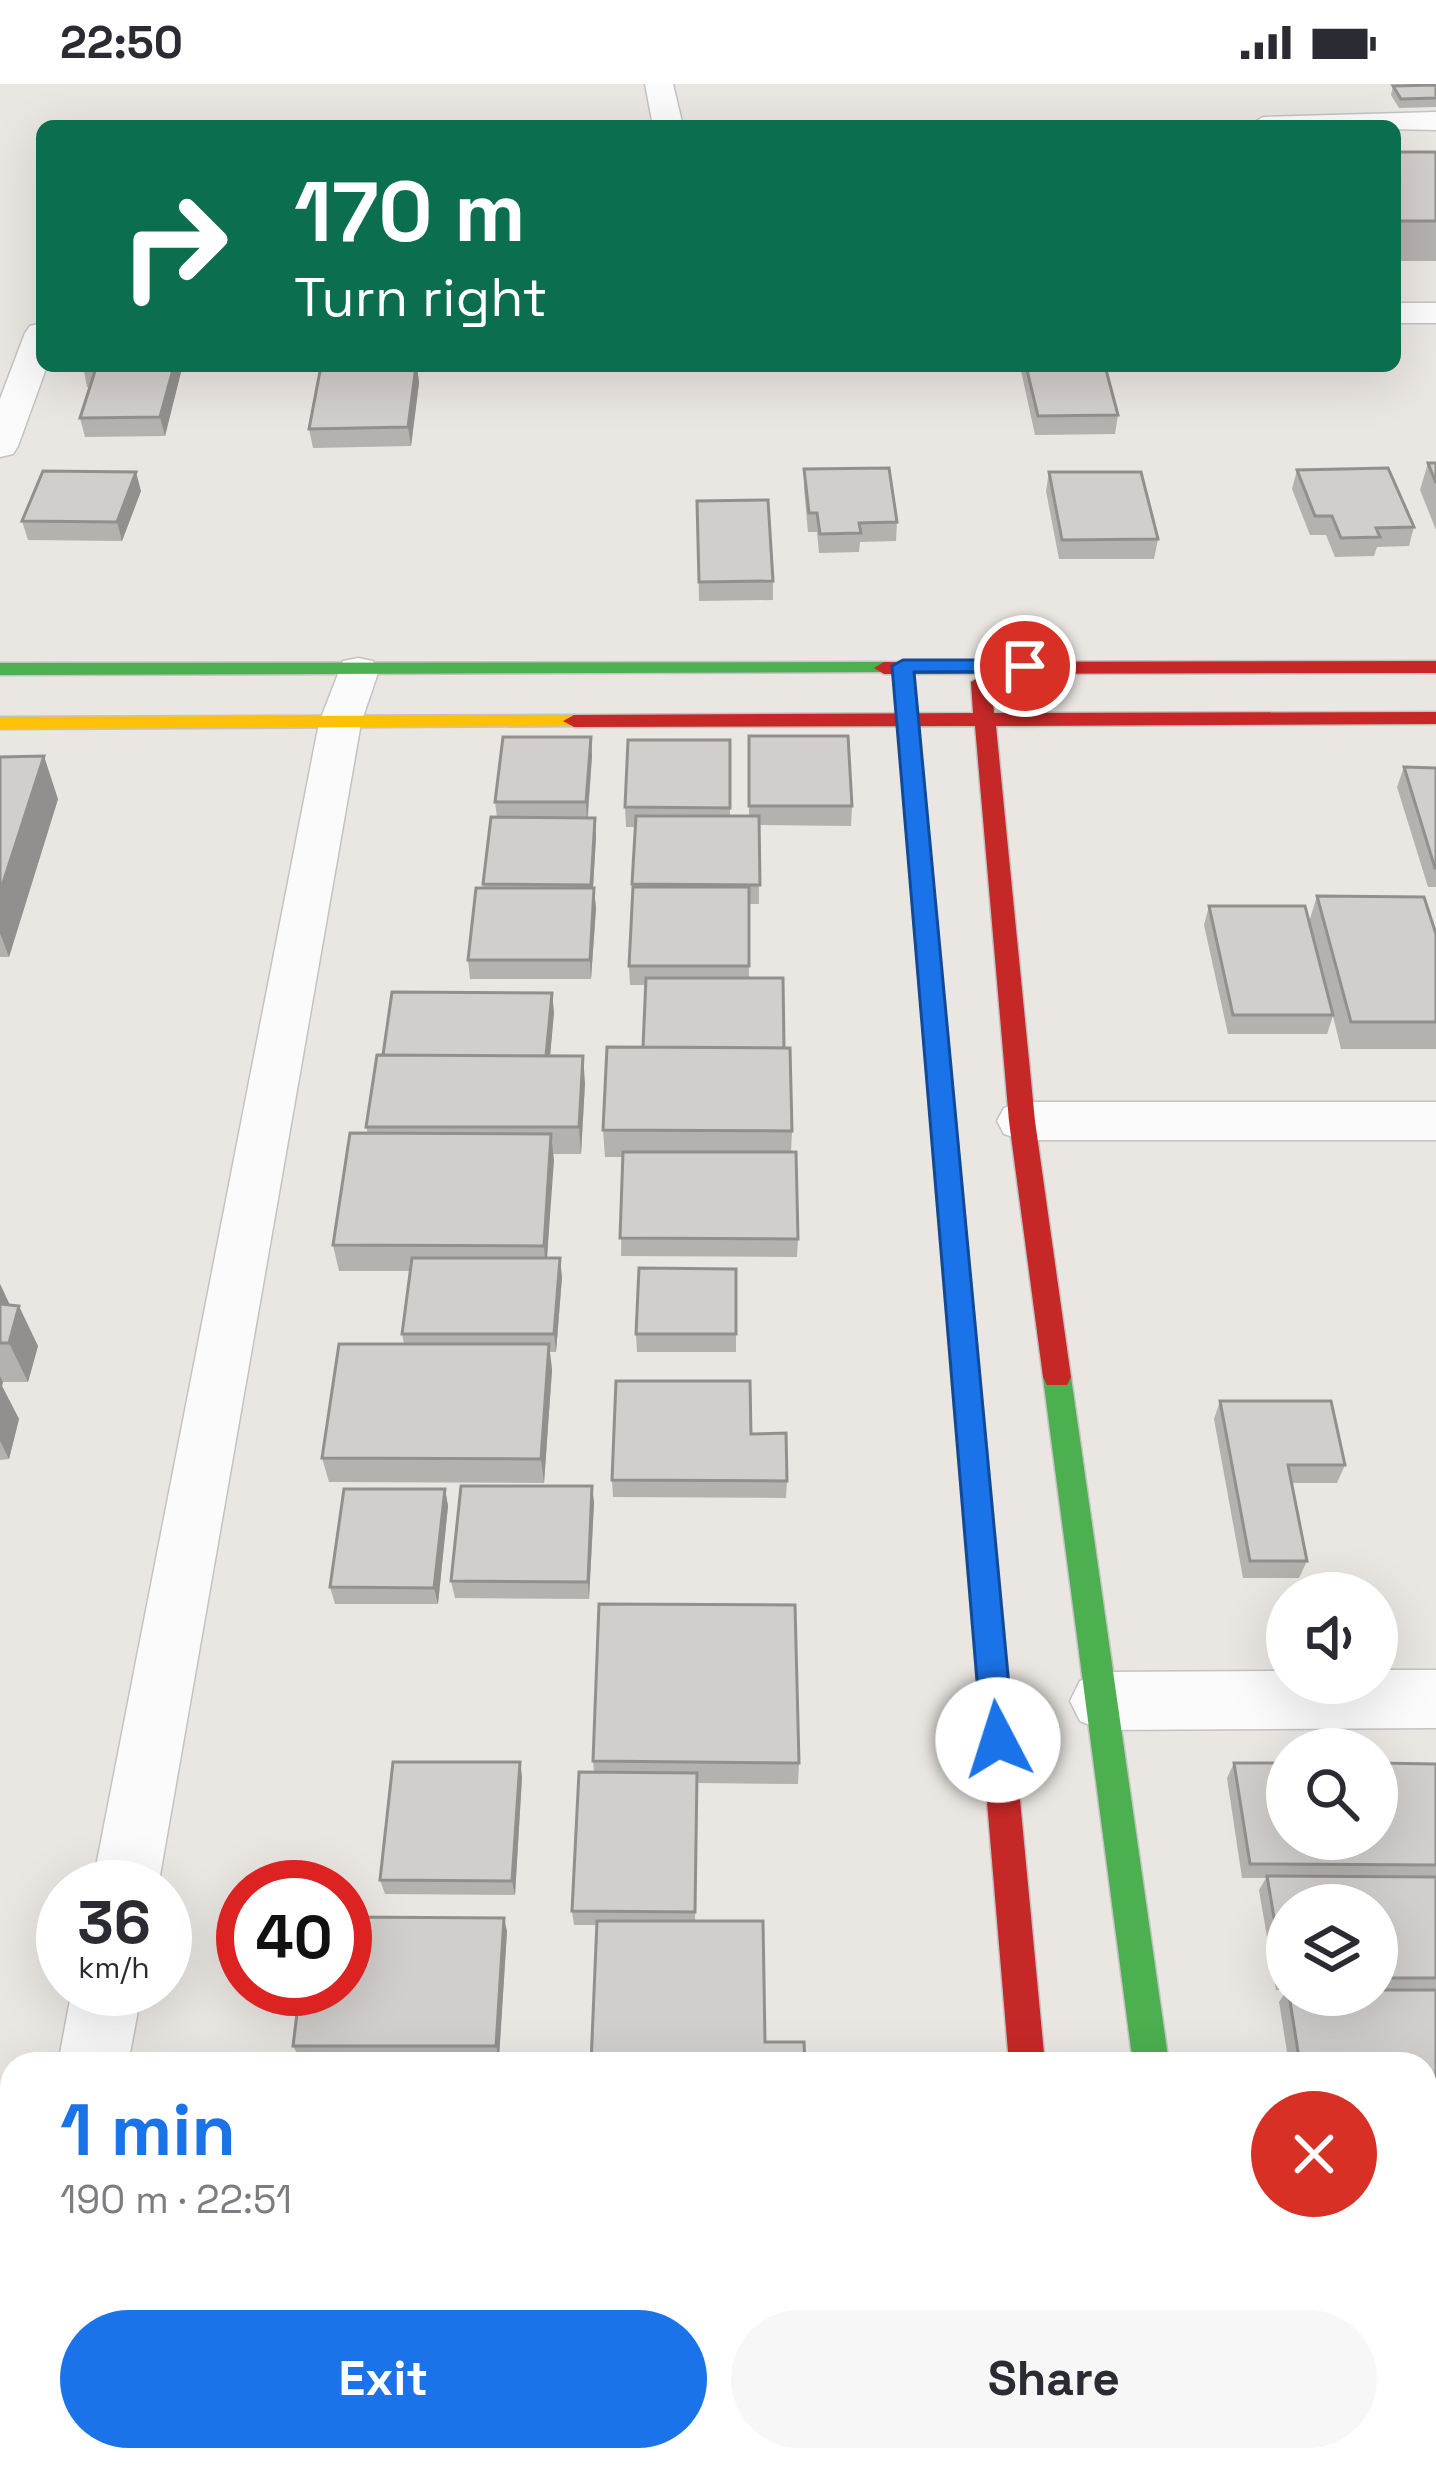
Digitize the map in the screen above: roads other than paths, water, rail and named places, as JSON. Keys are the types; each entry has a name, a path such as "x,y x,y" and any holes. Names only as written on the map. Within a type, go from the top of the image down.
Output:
{"street":[{"path":"659,84 667,120"},
{"path":"1266,117 1394,120"},
{"path":"1401,120 1436,121"},
{"path":"1401,313 1436,313"},
{"path":"0,446 36,349"},
{"path":"903,666 1026,2052"},
{"path":"980,666 1022,1121 1149,2052"},
{"path":"0,669 1436,667"},
{"path":"130,1860 340,723 358,670"},
{"path":"0,723 1436,718"},
{"path":"1022,1121 1436,1120"},
{"path":"1102,1701 1436,1699"},
{"path":"95,2052 102,2016"}]}
